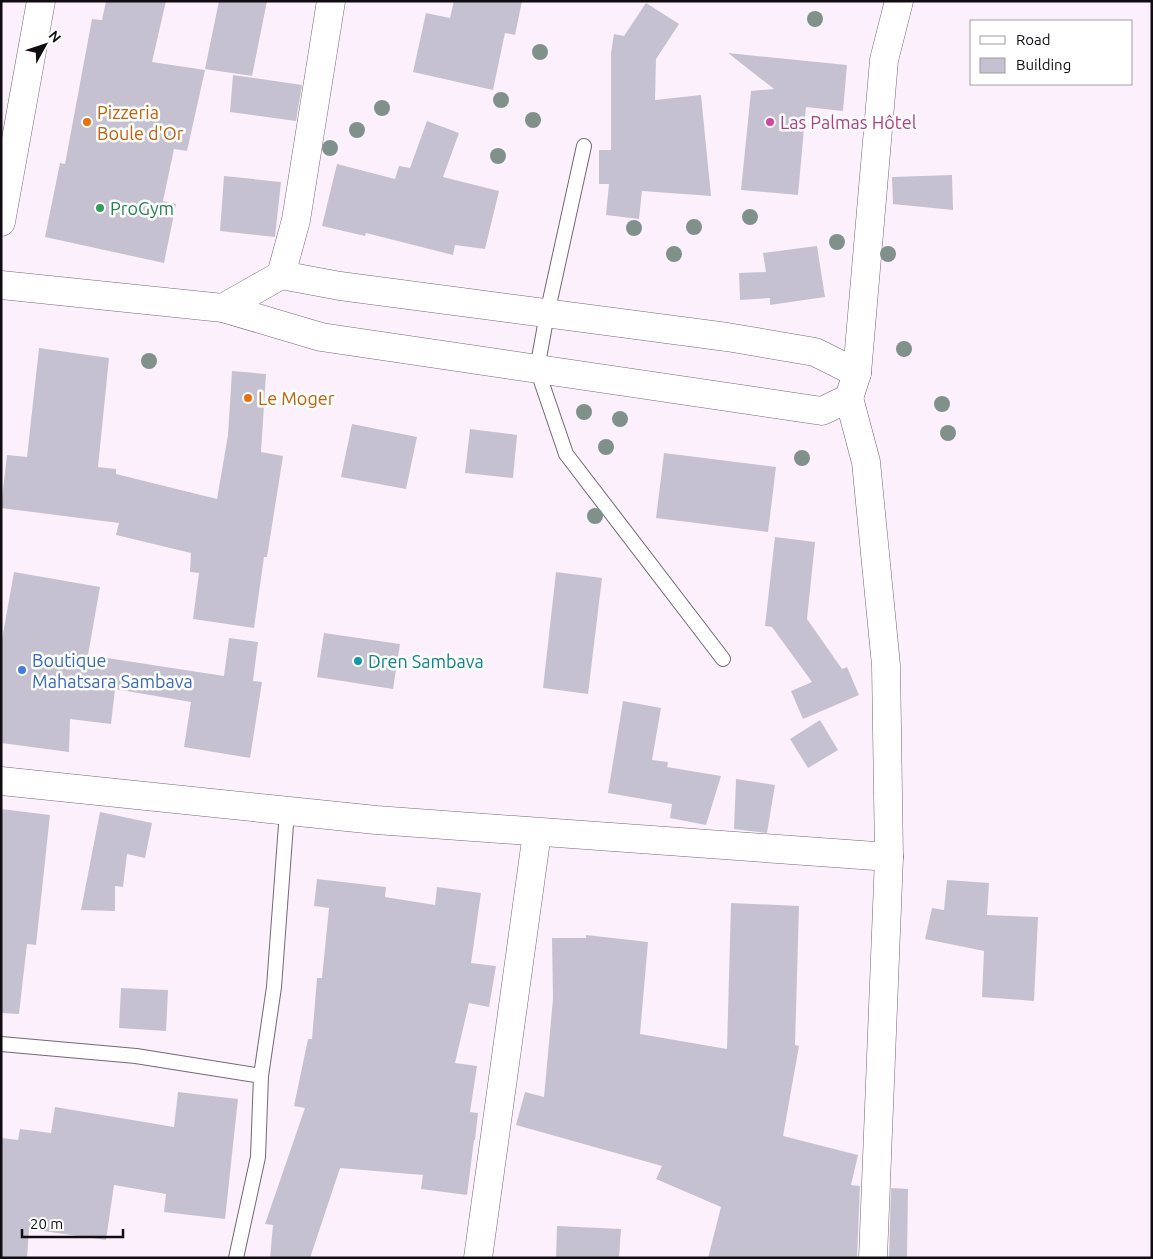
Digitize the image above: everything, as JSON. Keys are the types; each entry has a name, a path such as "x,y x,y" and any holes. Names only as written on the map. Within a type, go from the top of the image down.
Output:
{"street":[{"path":"1,222 41,1"},
{"path":"281,275 296,220 331,1"},
{"path":"874,1258 889,857 886,665 866,462 853,386 884,60 899,1"},
{"path":"223,308 281,275 340,286 727,337 815,352 853,386"},
{"path":"1,286 223,308 320,337 822,411 853,386"},
{"path":"1,781 376,820 889,857"},
{"path":"478,1258 538,833"}],"lane":[{"path":"584,146 547,314 537,369 566,454 723,659"},
{"path":"236,1258 258,1157 261,1076 274,987 288,811"},
{"path":"1,1044 136,1056 261,1076"}],"building":[{"path":"106,1 166,1 152,62 205,70 187,151 174,149 163,201 176,204 164,263 45,237 60,163 65,164 92,19 102,20"},
{"path":"219,1 267,1 252,76 205,69"},
{"path":"454,1 522,1 515,35 505,33 493,90 413,72 426,13 450,18"},
{"path":"646,3 679,24 656,59 655,100 701,95 711,196 642,191 639,219 606,215 609,184 599,184 599,150 611,150 611,53 614,34 624,36"},
{"path":"728,53 847,65 843,111 806,107 798,195 741,190 751,91 774,89"},
{"path":"233,75 302,85 296,121 230,112"},
{"path":"427,121 459,133 443,177 499,191 485,249 455,245 453,255 366,233 365,236 322,226 337,164 395,179 399,166 410,168"},
{"path":"952,175 953,210 893,204 892,177"},
{"path":"224,176 281,182 275,237 220,231"},
{"path":"817,246 825,297 770,305 770,298 740,300 739,273 766,272 763,253"},
{"path":"39,348 109,358 98,467 116,469 116,474 217,499 228,435 232,371 266,374 261,452 283,456 267,557 264,557 254,628 193,619 199,573 190,572 191,553 116,535 119,523 1,508 7,455 27,457"},
{"path":"352,424 417,437 406,489 341,477"},
{"path":"470,429 517,435 513,478 465,473"},
{"path":"664,453 776,467 768,532 656,518"},
{"path":"775,537 815,542 807,619 842,669 847,667 859,695 803,719 791,691 812,682 772,627 765,626"},
{"path":"14,572 100,587 88,655 224,676 229,638 258,642 253,681 262,682 250,758 184,747 191,702 115,689 111,724 70,719 69,752 1,743 1,645"},
{"path":"556,572 602,578 588,694 543,688"},
{"name":"Dren Sambava","path":"324,633 400,644 393,689 317,677"},
{"path":"623,701 661,708 652,760 668,762 667,767 721,776 706,825 670,818 672,804 608,793"},
{"path":"820,720 838,750 808,768 790,739"},
{"path":"736,779 775,785 767,833 734,829"},
{"path":"1,809 50,815 36,945 27,944 19,1014 1,1013"},
{"path":"100,812 152,823 145,858 127,854 123,887 115,886 115,911 81,910"},
{"path":"317,879 386,887 385,897 435,905 437,887 481,893 471,963 496,966 489,1007 469,1003 455,1063 477,1066 470,1112 478,1113 475,1140 467,1195 421,1189 423,1175 340,1168 310,1258 270,1258 273,1225 265,1224 305,1108 294,1106 308,1039 312,1039 317,978 322,978 329,908 314,906"},
{"path":"947,880 989,883 987,915 1038,917 1034,1001 982,997 984,951 925,939 932,908 944,910"},
{"path":"731,903 799,906 795,1045 799,1046 783,1136 858,1155 851,1185 860,1186 857,1258 708,1258 721,1207 656,1179 662,1166 516,1125 525,1092 544,1097 553,999 552,938 586,938 586,935 648,942 640,1034 727,1049"},
{"path":"121,988 168,990 166,1031 119,1028"},
{"path":"178,1092 238,1099 225,1219 164,1212 166,1194 114,1185 106,1240 29,1229 27,1258 1,1258 1,1138 18,1140 20,1129 51,1133 55,1107 174,1127"},
{"path":"891,1188 908,1189 907,1258 889,1258"},
{"path":"557,1226 621,1229 619,1258 556,1258"}],"place":[{"name":"Pizzeria Boule d'Or","path":"87,122"},
{"name":"Las Palmas Hôtel","path":"770,122"},
{"name":"ProGym","path":"100,208"},
{"name":"Le Moger","path":"248,398"},
{"name":"Dren Sambava","path":"358,661"},
{"name":"Boutique Mahatsara Sambava","path":"22,670"}]}
